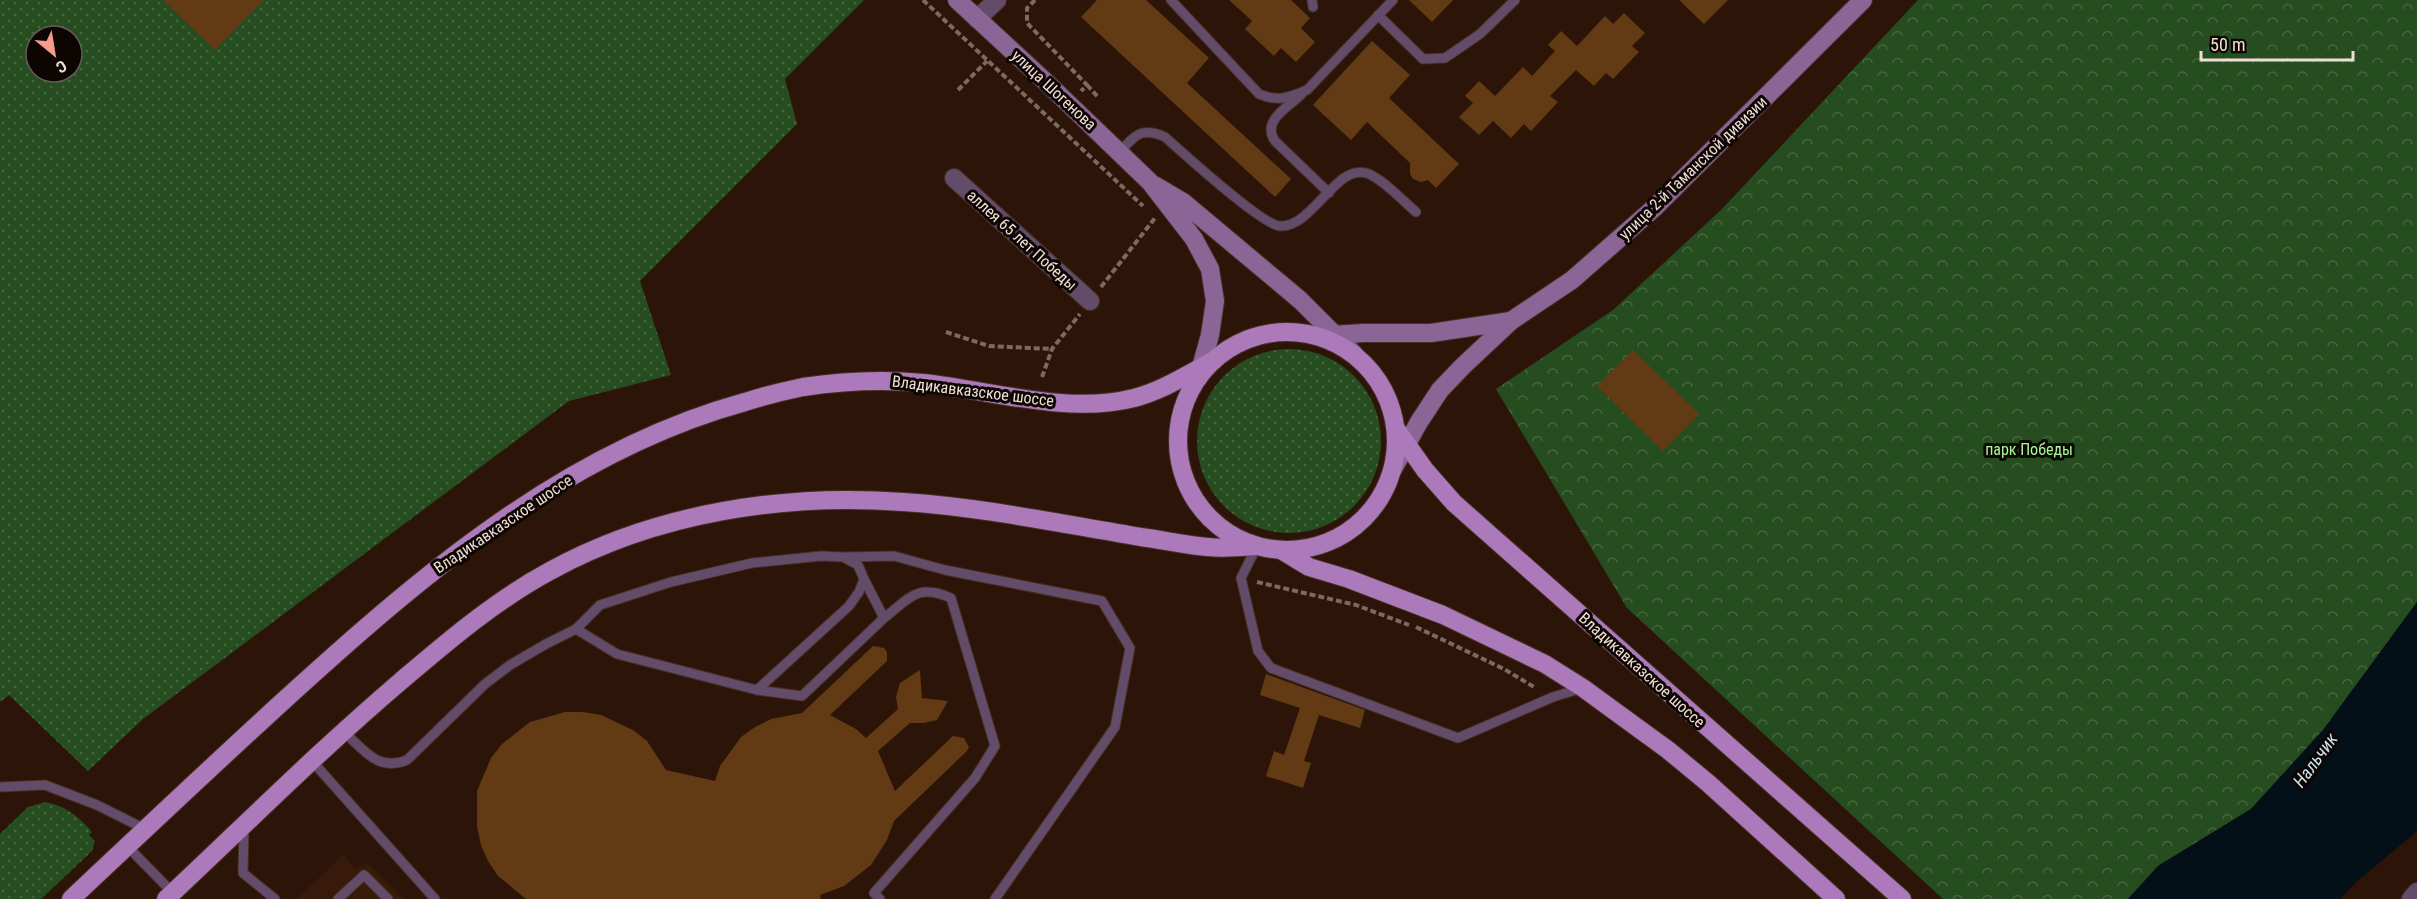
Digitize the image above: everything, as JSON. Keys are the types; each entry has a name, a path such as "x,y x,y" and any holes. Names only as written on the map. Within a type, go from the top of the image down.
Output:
{"main road":[{"name":"улица Шогенова","path":"957,0 1150,182"},
{"name":"улица 2-й Таманской дивизии","path":"1393,469 1440,390 1511,321 1572,280 1637,224 1863,0"},
{"path":"1150,182 1184,202 1300,300 1325,335 1431,333 1511,321"},
{"path":"1150,182 1194,239 1210,268 1215,301 1204,369 1184,405 1178,434 1180,463 1190,491 1207,516 1230,534 1257,546"},
{"name":"Владикавказское шоссе","path":"71,899 356,635 452,557 554,486 617,450 686,420 779,393 850,382 921,383 1038,399 1104,404 1142,396 1204,369 1231,348 1251,338 1272,333 1295,332 1325,335 1354,354 1378,380 1386,395 1396,429 1406,444 1454,503 1902,899"},
{"path":"175,895 312,761 462,631 531,581 578,556 621,539 680,521 741,509 827,500 907,502 1210,548 1257,546 1281,550 1306,548 1330,541 1351,529 1370,512 1384,492 1393,469 1396,429"},
{"path":"1281,550 1309,567 1349,579 1443,615 1545,664 1583,688 1684,764 1836,899"}],"street":[{"path":"977,19 997,0"},
{"name":"аллея 65 лет Победы","path":"958,174 1094,297"},
{"path":"2410,899 2417,892"}],"lane":[{"path":"1171,0 1259,93 1273,100 1307,90"},
{"path":"1329,193 1275,141 1270,131 1271,122 1307,90 1393,0"},
{"path":"1378,15 1423,59 1445,58 1480,34 1515,0"},
{"path":"1119,153 1136,134 1157,133 1165,137 1255,212 1270,223 1279,226 1290,225 1299,220 1352,173 1365,172 1416,212"},
{"path":"1257,546 1241,578 1258,651 1271,668 1458,738 1553,697 1583,688"},
{"path":"344,732 379,763 397,764 407,760 485,684 510,665 576,629 600,605 671,582 752,563 821,556 894,556 945,570 1102,601 1130,648 1115,726 995,899"},
{"path":"843,557 858,565 885,618"},
{"path":"757,690 849,606 859,592 864,579"},
{"path":"576,629 617,654 757,690 802,696 885,618 917,593 937,591 951,598 994,746 975,778 874,893 880,899"},
{"path":"312,761 435,899"},
{"path":"0,788 45,785 97,805 145,829"},
{"path":"244,825 243,873 275,899"},
{"path":"127,846 175,895"},
{"path":"338,899 364,875 388,899"}],"path":[{"path":"923,0 1156,219 1052,349 1042,377"},
{"path":"1035,0 1027,8 1027,23 1098,97"},
{"path":"958,90 987,61"},
{"path":"1080,92 1088,85"},
{"path":"946,332 989,346 1052,349"},
{"path":"1257,582 1356,605 1417,628 1504,669 1534,687"}],"shaded area":[{"path":"343,855 355,869 367,863 404,899 297,899"}],"green space":[{"path":"0,0 864,0 785,79 797,124 640,281 671,375 569,401 143,719 88,771 9,695 0,702"},
{"name":"парк Победы","path":"1918,0 2417,0 2417,602 2323,730 2251,809 2158,866 2128,899 1943,899 1627,608 1496,389 1613,310 1722,209"},
{"path":"1289,349 1324,356 1340,364 1354,376 1366,390 1374,406 1381,441 1374,476 1366,492 1354,506 1340,518 1324,526 1289,533 1254,526 1238,518 1224,506 1212,492 1204,476 1197,441 1204,406 1212,390 1224,376 1238,364 1254,356"},
{"path":"45,802 65,809 87,826 92,832 89,835 95,841 92,851 41,899 0,899 0,834 28,807"}],"water":[{"name":"Нальчик","path":"2417,602 2417,830 2415,833 2356,882 2340,899 2128,899 2158,866 2251,809 2323,730"}],"building":[{"path":"163,0 264,0 215,50"},
{"path":"1097,0 1146,0 1209,58 1187,83 1291,179 1275,197 1081,17"},
{"path":"1229,0 1291,0 1310,18 1301,28 1315,42 1296,62 1281,48 1274,56 1245,29 1252,21"},
{"path":"1409,0 1453,0 1432,22"},
{"path":"1679,0 1728,0 1704,24"},
{"path":"1624,13 1645,33 1632,46 1639,52 1613,79 1606,73 1594,86 1576,70 1550,96 1558,102 1531,131 1524,124 1511,138 1493,121 1479,135 1459,117 1473,103 1465,96 1479,81 1495,96 1523,67 1532,76 1555,51 1548,45 1561,31 1577,46 1605,16 1613,24"},
{"path":"1372,41 1410,75 1389,98 1459,164 1436,188 1428,180 1421,182 1413,179 1410,174 1410,163 1367,122 1351,140 1313,105"},
{"path":"1633,350 1699,414 1663,451 1597,386"},
{"path":"873,646 884,648 887,652 887,661 830,715 856,729 866,738 898,709 896,697 900,683 920,670 922,698 948,701 937,720 910,723 878,751 895,791 953,736 964,738 969,747 894,821 887,840 871,865 844,886 820,895 821,899 526,899 498,876 488,861 477,827 477,791 491,758 502,744 530,722 565,712 601,715 633,730 647,741 666,770 715,781 720,766 741,737 771,719 802,713"},
{"path":"1266,674 1365,710 1360,728 1319,715 1304,761 1311,763 1303,788 1266,776 1274,751 1284,755 1300,708 1260,695"}]}
